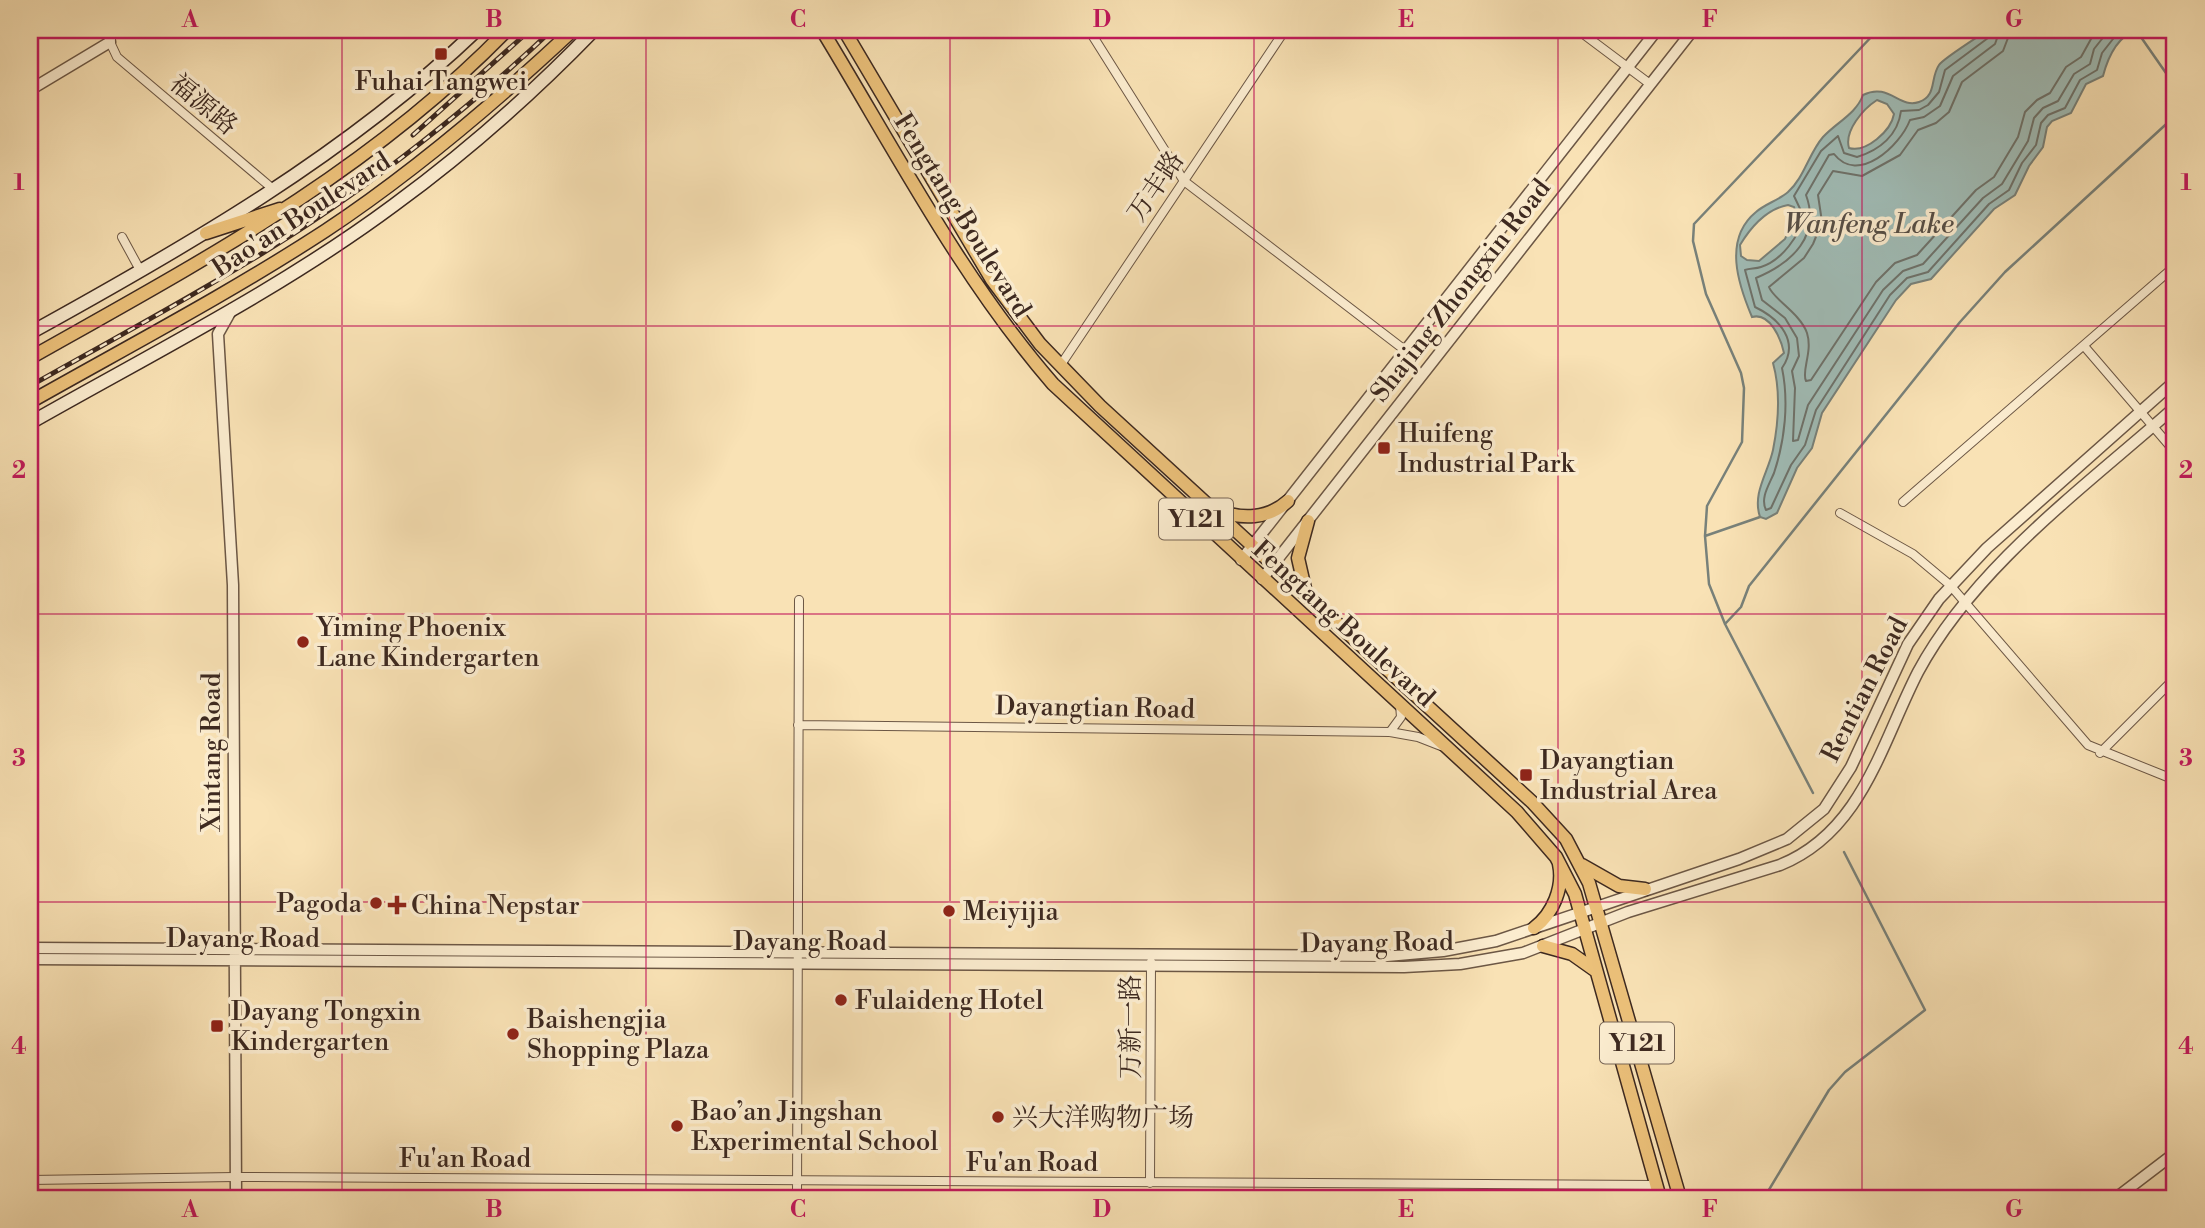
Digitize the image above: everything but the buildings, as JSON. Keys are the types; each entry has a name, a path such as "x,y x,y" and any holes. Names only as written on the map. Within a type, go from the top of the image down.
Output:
{"main road":[{"path":"30,333 206,233 273,189 395,103 477,30"},
{"name":"Bao'an Boulevard","path":"30,358 200,264 294,205 408,122 507,30"},
{"name":"Bao'an Boulevard","path":"30,402 246,281 327,230 476,118 573,30"},
{"path":"30,423 233,309 337,245 403,199 476,139 594,30"},
{"name":"Fengtang Boulevard","path":"822,30 976,284 1014,339 1085,417 1527,822 1556,857 1568,876 1580,912 1660,1198"},
{"name":"Fengtang Boulevard","path":"844,30 992,280 1060,366 1542,812 1578,861 1596,905 1680,1198"},
{"path":"206,233 294,205"},
{"path":"1205,502 1225,513 1248,517 1268,514 1288,500"},
{"path":"1308,521 1300,543 1298,567 1310,599"},
{"path":"1534,928 1546,916 1557,894 1560,874 1556,857"},
{"path":"1578,861 1612,883 1633,890 1646,889"},
{"path":"1543,947 1560,949 1578,957 1598,975"}],"street":[{"path":"30,90 111,46 114,30"},
{"path":"1089,30 1184,181 1406,351"},
{"name":"万丰路","path":"1060,366 1285,30"},
{"path":"1578,30 1650,84"},
{"name":"Shajing Zhongxin Road","path":"1241,560 1657,30"},
{"name":"Shajing Zhongxin Road","path":"1262,579 1693,30"},
{"name":"福源路","path":"111,46 121,62 273,189"},
{"path":"122,237 140,270"},
{"path":"1903,502 2175,266"},
{"name":"Xintang Road","path":"233,309 218,334 233,585 236,1198"},
{"path":"2084,346 2175,452"},
{"name":"Rentian Road","path":"1580,912 1773,846 1817,817 1846,777 1908,644 1950,586 1987,548 2175,381"},
{"name":"Rentian Road","path":"1585,929 1780,865 1802,854 1830,834 1860,794 1920,670 1965,601 2013,552 2175,407"},
{"path":"1840,513 1913,554 1950,586 2074,730 2100,753 2175,780"},
{"path":"797,1198 799,600"},
{"path":"2100,753 2175,678"},
{"path":"1391,732 1401,717 1399,705"},
{"name":"Dayangtian Road","path":"798,725 1391,732 1418,737 1448,750"},
{"name":"Dayang Road","path":"1151,960 1405,955 1481,945 1580,912"},
{"name":"Dayang Road","path":"30,959 234,955 1151,960 1441,965 1495,959 1543,947 1585,929"},
{"name":"Dayang Road","path":"30,948 234,955"},
{"name":"万新一路","path":"1150,1183 1151,960"},
{"path":"2116,1198 2175,1153"},
{"name":"Fu'an Road","path":"30,1180 235,1177 1657,1185"}],"water":[{"name":"Wanfeng Lake","path":"1988,30 2136,30 2124,37 2114,48 2103,76 2086,84 2071,113 2052,121 2047,127 2043,147 2029,166 2015,195 1994,209 1931,279 1911,284 1896,300 1822,413 1812,448 1797,468 1777,513 1766,519 1760,517 1759,491 1773,450 1778,417 1773,363 1784,353 1774,328 1764,319 1752,317 1747,304 1736,262 1739,235 1756,212 1794,186 1818,143 1851,113 1863,95 1872,92 1887,93 1912,103 1925,99 1931,91 1939,65","holes":["1877,100 1887,104 1894,114 1892,121 1883,134 1870,144 1856,149 1849,148 1849,135 1856,121","1788,205 1794,207 1796,214 1785,239 1759,261 1747,260 1741,256 1740,245 1754,225 1773,210"]}],"waterway":[{"path":"2136,30 2175,86"},
{"path":"1813,793 1725,624 1709,584 1705,536 1707,506 1742,442 1744,388 1741,373 1706,294 1693,241 1694,224 1875,33"},
{"path":"1725,624 1741,607 1749,586 1960,322 2005,272 2175,116"},
{"path":"1705,536 1760,517"},
{"path":"1764,1198 1829,1090 1845,1072 1925,1010 1844,852"}],"railway":[{"path":"413,135 530,30"},
{"path":"30,386 218,280 350,196 421,143 552,30"}],"place":[{"name":"Fuhai Tangwei","path":"441,54"},
{"name":"Huifeng Industrial Park","path":"1384,448"},
{"name":"Yiming Phoenix Lane Kindergarten","path":"303,642"},
{"name":"Dayangtian Industrial Area","path":"1526,775"},
{"name":"Pagoda","path":"376,903"},
{"name":"China Nepstar","path":"397,905"},
{"name":"Meiyijia","path":"949,911"},
{"name":"Fulaideng Hotel","path":"841,1000"},
{"name":"Dayang Tongxin Kindergarten","path":"217,1026"},
{"name":"Baishengjia Shopping Plaza","path":"513,1034"},
{"name":"兴大洋购物广场","path":"998,1117"},
{"name":"Bao’an Jingshan Experimental School","path":"677,1126"}]}
